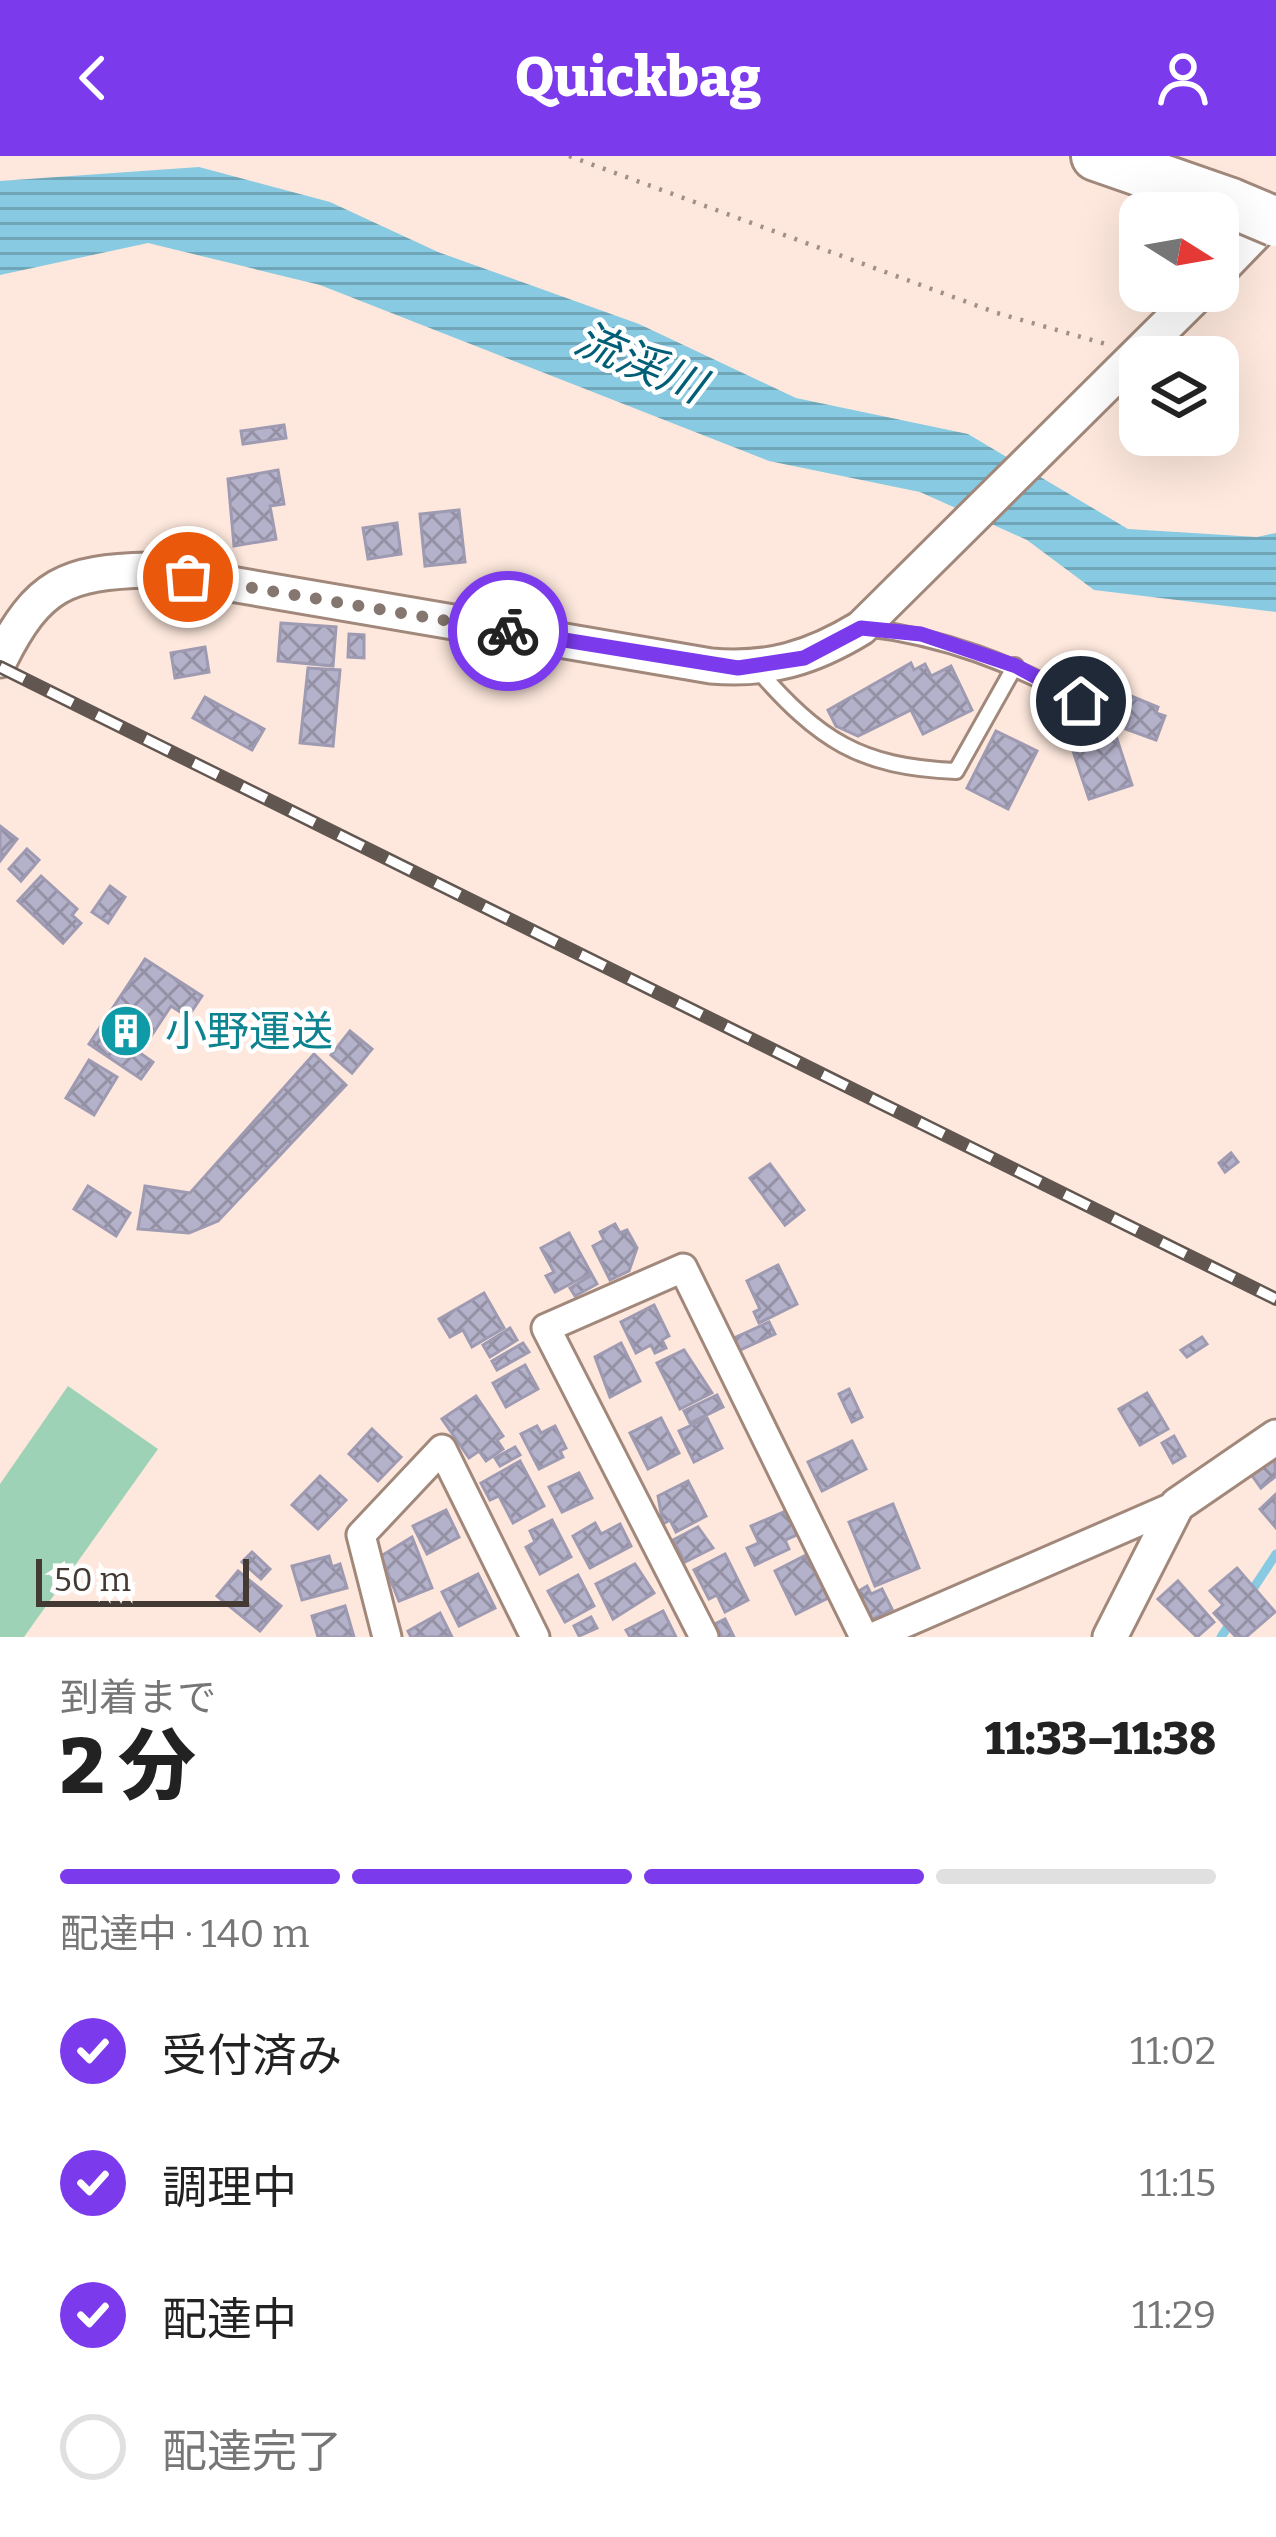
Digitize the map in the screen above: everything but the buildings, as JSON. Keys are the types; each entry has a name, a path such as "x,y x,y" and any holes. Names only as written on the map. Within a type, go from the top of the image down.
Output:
{"highway":[{"path":"1096,156 1254,208 1276,222"}],"street":[{"path":"1239,235 1254,208"},
{"path":"1157,336 1181,312"},
{"path":"0,660 27,609 46,592 97,572 149,570 711,666 756,668 804,658 861,628 1119,377"},
{"path":"704,1637 546,1328 682,1268 868,1637 1177,1505 1276,1437"},
{"path":"388,1637 361,1534 442,1449 535,1637"},
{"path":"1110,1637 1177,1505"}],"lane":[{"path":"861,628 921,634 1016,666 1081,701"},
{"path":"756,668 797,715 844,750 901,769 956,770 1016,666"}],"path":[{"path":"568,156 997,313 1119,348"}],"green space":[{"path":"68,1386 158,1449 24,1637 0,1637 0,1484"}],"water":[{"name":"流渓川","path":"199,167 330,202 438,252 639,324 796,398 968,434 1128,529 1257,537 1276,533 1276,612 1094,590 1027,540 920,492 769,461 320,285 148,243 0,275 0,181"}],"waterway":[{"path":"1249,1595 1276,1554"},
{"path":"1221,1637 1233,1619"}],"railway":[{"path":"0,667 1276,1299"}],"way so far":[{"path":"188,577 508,631"}],"place":[{"name":"小野運送","path":"126,1031"}],"route":[{"path":"508,631 738,668 804,658 861,628 921,634 1016,666 1081,701"}]}
